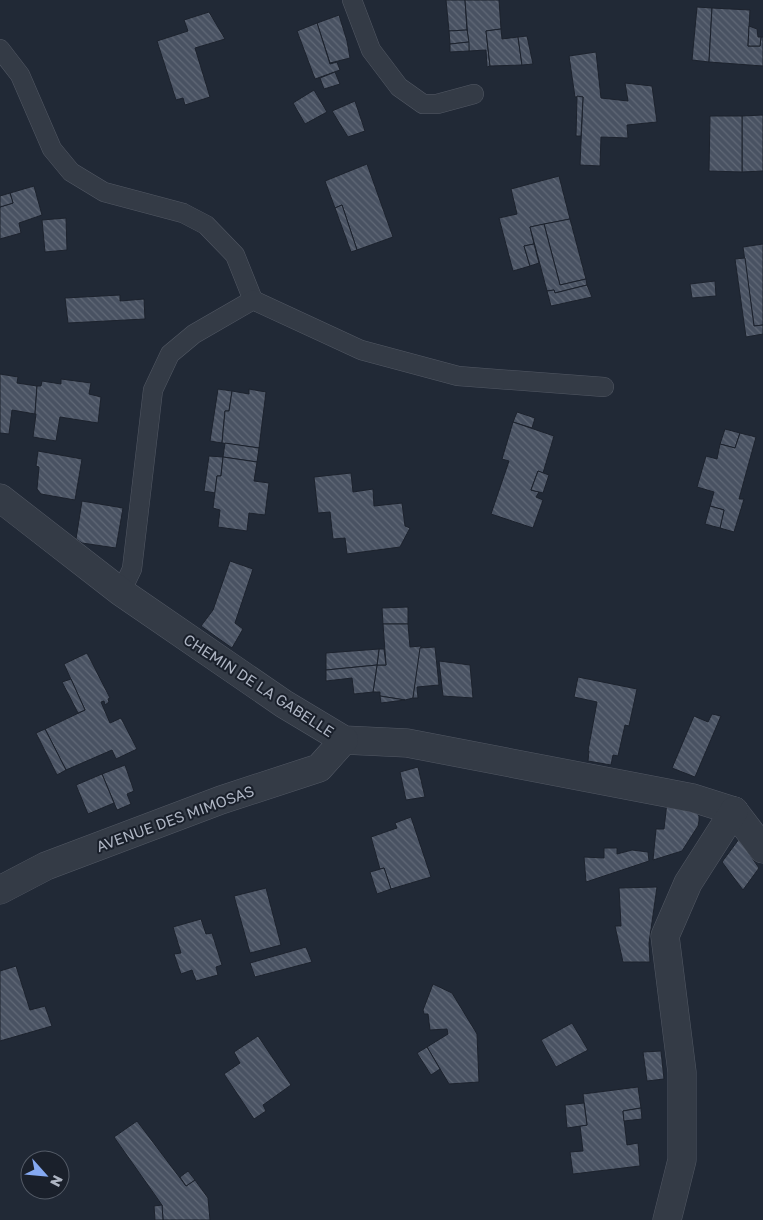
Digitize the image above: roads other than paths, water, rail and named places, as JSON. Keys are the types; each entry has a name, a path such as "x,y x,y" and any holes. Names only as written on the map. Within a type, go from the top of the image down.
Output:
{"street":[{"name":"CHEMIN DE LA GABELLE","path":"0,498 121,592 284,704 344,740 407,743 693,798 734,810"},
{"name":"AVENUE DES MIMOSAS","path":"0,890 46,866 221,800 319,768 344,740"},
{"path":"667,1220 682,1160 682,1072 664,936 688,883 734,810 763,849"}],"lane":[{"path":"352,0 371,50 399,87 423,104 437,104 474,94"},
{"path":"0,49 20,75 52,149 71,172 104,192 183,213 206,225 235,255 253,300 360,350 458,376 604,387"},
{"path":"121,592 132,569 153,390 170,354 194,334 253,300"}]}
